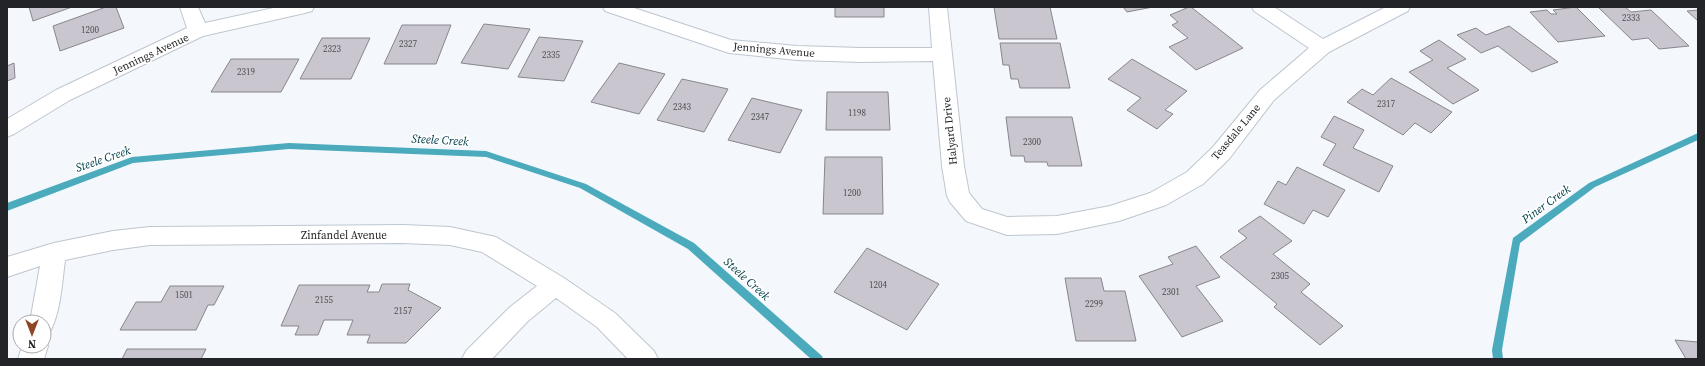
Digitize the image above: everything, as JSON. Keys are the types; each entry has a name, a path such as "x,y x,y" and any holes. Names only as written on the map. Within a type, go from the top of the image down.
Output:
{"street":[{"path":"189,7 198,31"},
{"name":"Jennings Avenue","path":"7,129 63,95 198,31 305,7"},
{"name":"Jennings Avenue","path":"612,7 636,10 729,46 797,53 861,55 942,54"},
{"name":"Halyard Drive","path":"938,7 953,166 958,196 974,215 1007,226"},
{"path":"1262,7 1322,47"},
{"name":"Teasdale Lane","path":"1007,226 1057,225 1111,215 1164,195 1195,178 1221,153 1267,95 1322,47 1401,7"},
{"name":"Zinfandel Avenue","path":"7,267 54,252 100,242 150,236 403,234 450,236 488,244 556,285 606,320 645,359"},
{"path":"44,314 49,290 54,252"},
{"path":"475,359 519,314 556,285"}],"building":[{"path":"29,7 72,7 33,21"},
{"path":"106,7 116,7 124,28 60,51 53,26"},
{"path":"835,7 884,7 884,17 835,17"},
{"path":"994,7 1050,7 1057,39 999,39"},
{"path":"1123,7 1153,7 1127,12"},
{"path":"1191,7 1243,48 1196,70 1169,47 1188,38 1172,25 1178,22 1170,15"},
{"path":"1576,7 1605,36 1558,42 1530,12 1547,10 1551,14 1557,14 1553,10"},
{"path":"1598,7 1625,7 1631,12 1651,10 1689,46 1659,49 1648,38 1632,40"},
{"path":"1698,10 1698,21 1687,11"},
{"path":"484,24 530,29 508,69 461,63"},
{"path":"402,25 451,25 436,64 384,64"},
{"path":"1509,26 1558,62 1532,72 1498,46 1481,53 1457,35 1476,28 1486,35"},
{"path":"539,37 583,41 564,81 518,77"},
{"path":"322,38 370,38 351,79 300,79"},
{"path":"1439,40 1466,59 1447,68 1479,90 1453,104 1409,72 1433,60 1420,51"},
{"path":"1000,43 1060,43 1070,88 1020,88 1018,79 1011,79 1009,65 1003,65"},
{"path":"231,59 299,59 281,92 211,92"},
{"path":"1132,59 1187,91 1165,110 1173,114 1157,129 1127,110 1141,98 1108,79"},
{"path":"14,63 15,78 7,81 7,66"},
{"path":"619,63 665,74 639,114 591,102"},
{"path":"1391,78 1452,112 1431,133 1415,123 1403,135 1347,102 1362,89 1373,95"},
{"path":"682,79 728,89 704,132 657,120"},
{"path":"827,92 888,92 890,130 826,130"},
{"path":"752,98 802,110 780,153 728,140"},
{"path":"1334,116 1364,130 1353,148 1393,166 1379,192 1323,165 1336,144 1321,137"},
{"path":"1006,117 1072,117 1082,166 1048,166 1047,162 1025,162 1024,156 1011,156"},
{"path":"825,157 882,157 883,214 823,214"},
{"path":"1297,167 1345,190 1328,217 1313,210 1304,224 1264,204 1278,181 1286,185"},
{"path":"1260,216 1292,241 1273,254 1310,284 1301,292 1343,326 1320,345 1274,307 1277,304 1220,257 1247,238 1238,231"},
{"path":"1196,246 1220,277 1196,286 1223,321 1182,337 1139,276 1173,264 1168,257"},
{"path":"867,248 939,284 907,330 834,292"},
{"path":"1065,278 1101,278 1104,291 1125,291 1136,341 1076,341"},
{"path":"382,284 410,284 408,290 441,308 406,343 367,343 370,335 347,335 353,320 324,320 318,335 295,335 299,326 281,326 299,285 370,285 367,292 379,292"},
{"path":"170,286 224,286 214,305 208,305 196,330 120,330 136,302 161,302"},
{"path":"1675,340 1698,342 1698,359 1686,359"},
{"path":"127,349 206,349 201,359 122,359"}],"waterway":[{"name":"Piner Creek","path":"1498,359 1497,350 1516,241 1592,185 1698,136"},
{"name":"Steele Creek","path":"7,207 132,160 289,146 486,154 583,186 691,246 818,359"}]}
